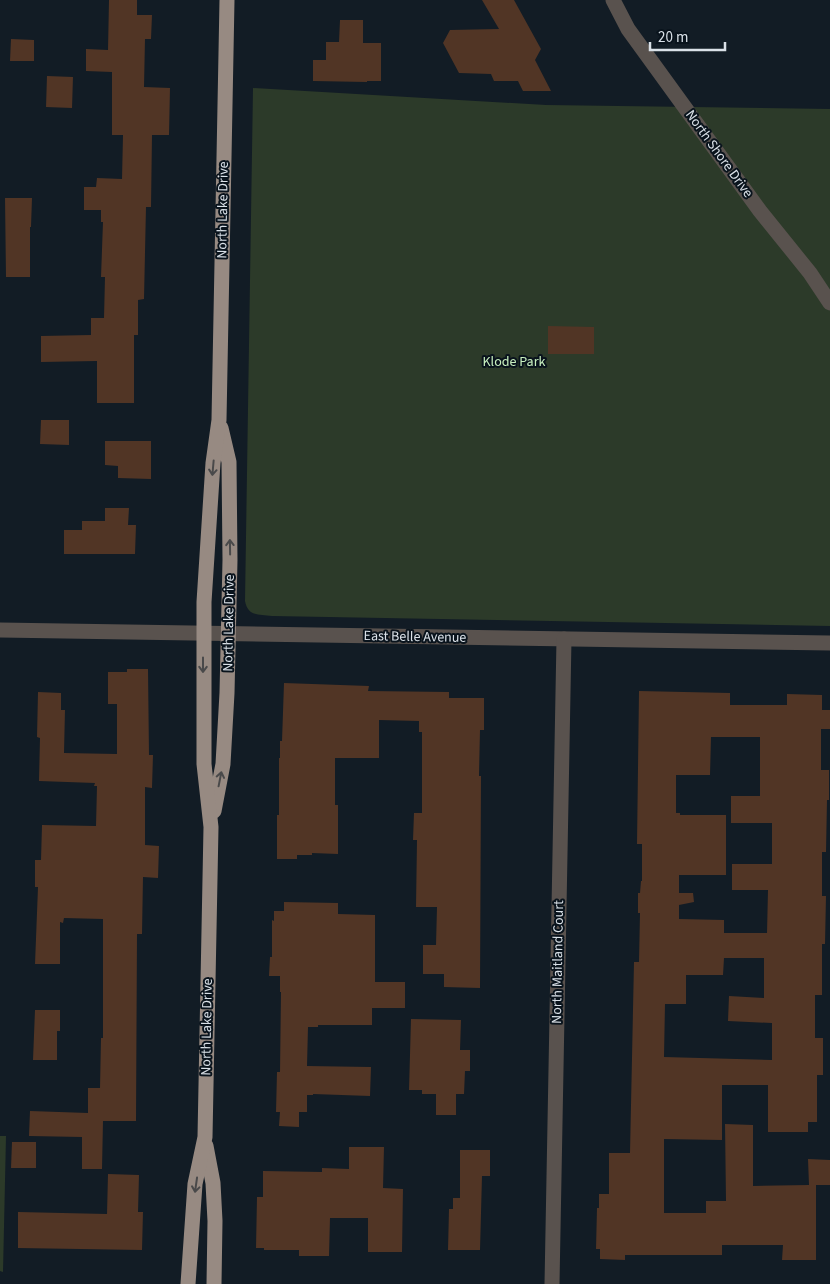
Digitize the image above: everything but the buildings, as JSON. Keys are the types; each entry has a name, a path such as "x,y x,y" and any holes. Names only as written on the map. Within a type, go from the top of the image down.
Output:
{"main road":[{"name":"North Lake Drive","path":"188,1284 195,1184 205,1137 211,827 204,764 203,634 213,463 219,420 227,0"},
{"name":"North Lake Drive","path":"211,827 223,764 227,693 230,560 228,462 219,420"},
{"name":"North Lake Drive","path":"205,1137 213,1183 214,1284"}],"street":[{"name":"North Shore Drive","path":"613,0 628,29 760,211 810,273 830,303"},
{"name":"East Belle Avenue","path":"0,630 830,644"},
{"name":"North Maitland Court","path":"552,1284 564,639"}],"green space":[{"name":"Klode Park","path":"253,88 546,105 830,109 830,626 272,616 251,612 246,606 245,601"},
{"path":"0,1136 6,1136 3,1272 0,1271"}]}
